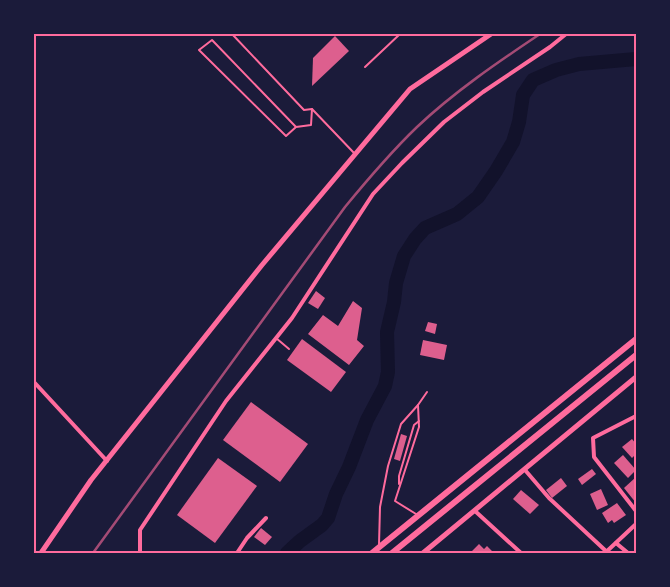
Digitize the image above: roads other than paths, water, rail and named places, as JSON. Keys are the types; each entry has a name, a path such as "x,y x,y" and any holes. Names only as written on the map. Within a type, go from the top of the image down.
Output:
{"main road":[{"path":"372,553 636,339"},
{"path":"392,553 636,355"}],"street":[{"path":"42,553 91,480 262,265 410,89 490,34"},
{"path":"140,553 140,530 226,401 292,318 373,194 444,122 483,92 566,34"},
{"path":"423,553 636,379"},
{"path":"34,382 107,461"},
{"path":"636,416 593,438 594,457 636,511"},
{"path":"525,470 549,498 606,552 636,524"},
{"path":"475,512 520,553"},
{"path":"237,553 266,518"},
{"path":"616,543 628,553"}],"lane":[{"path":"232,34 304,110 312,109"},
{"path":"365,67 400,34"},
{"path":"296,127 212,40 199,50 286,136 296,127 310,125 312,109"},
{"path":"312,109 356,154"},
{"path":"276,338 289,349"},
{"path":"379,547 380,507 388,466 401,424 427,392"},
{"path":"418,405 419,427 395,501 418,515"},
{"path":"400,486 399,476 414,425 419,421"}],"waterway":[{"path":"287,553 328,518 367,420 385,386 388,372 387,332 396,283 404,256 415,239 425,228 457,214 478,197 513,142 519,122 523,95 533,80 556,70 579,64 636,59"}],"railway":[{"path":"93,553 345,207 371,176 407,136 431,114 492,67 540,34"}]}
